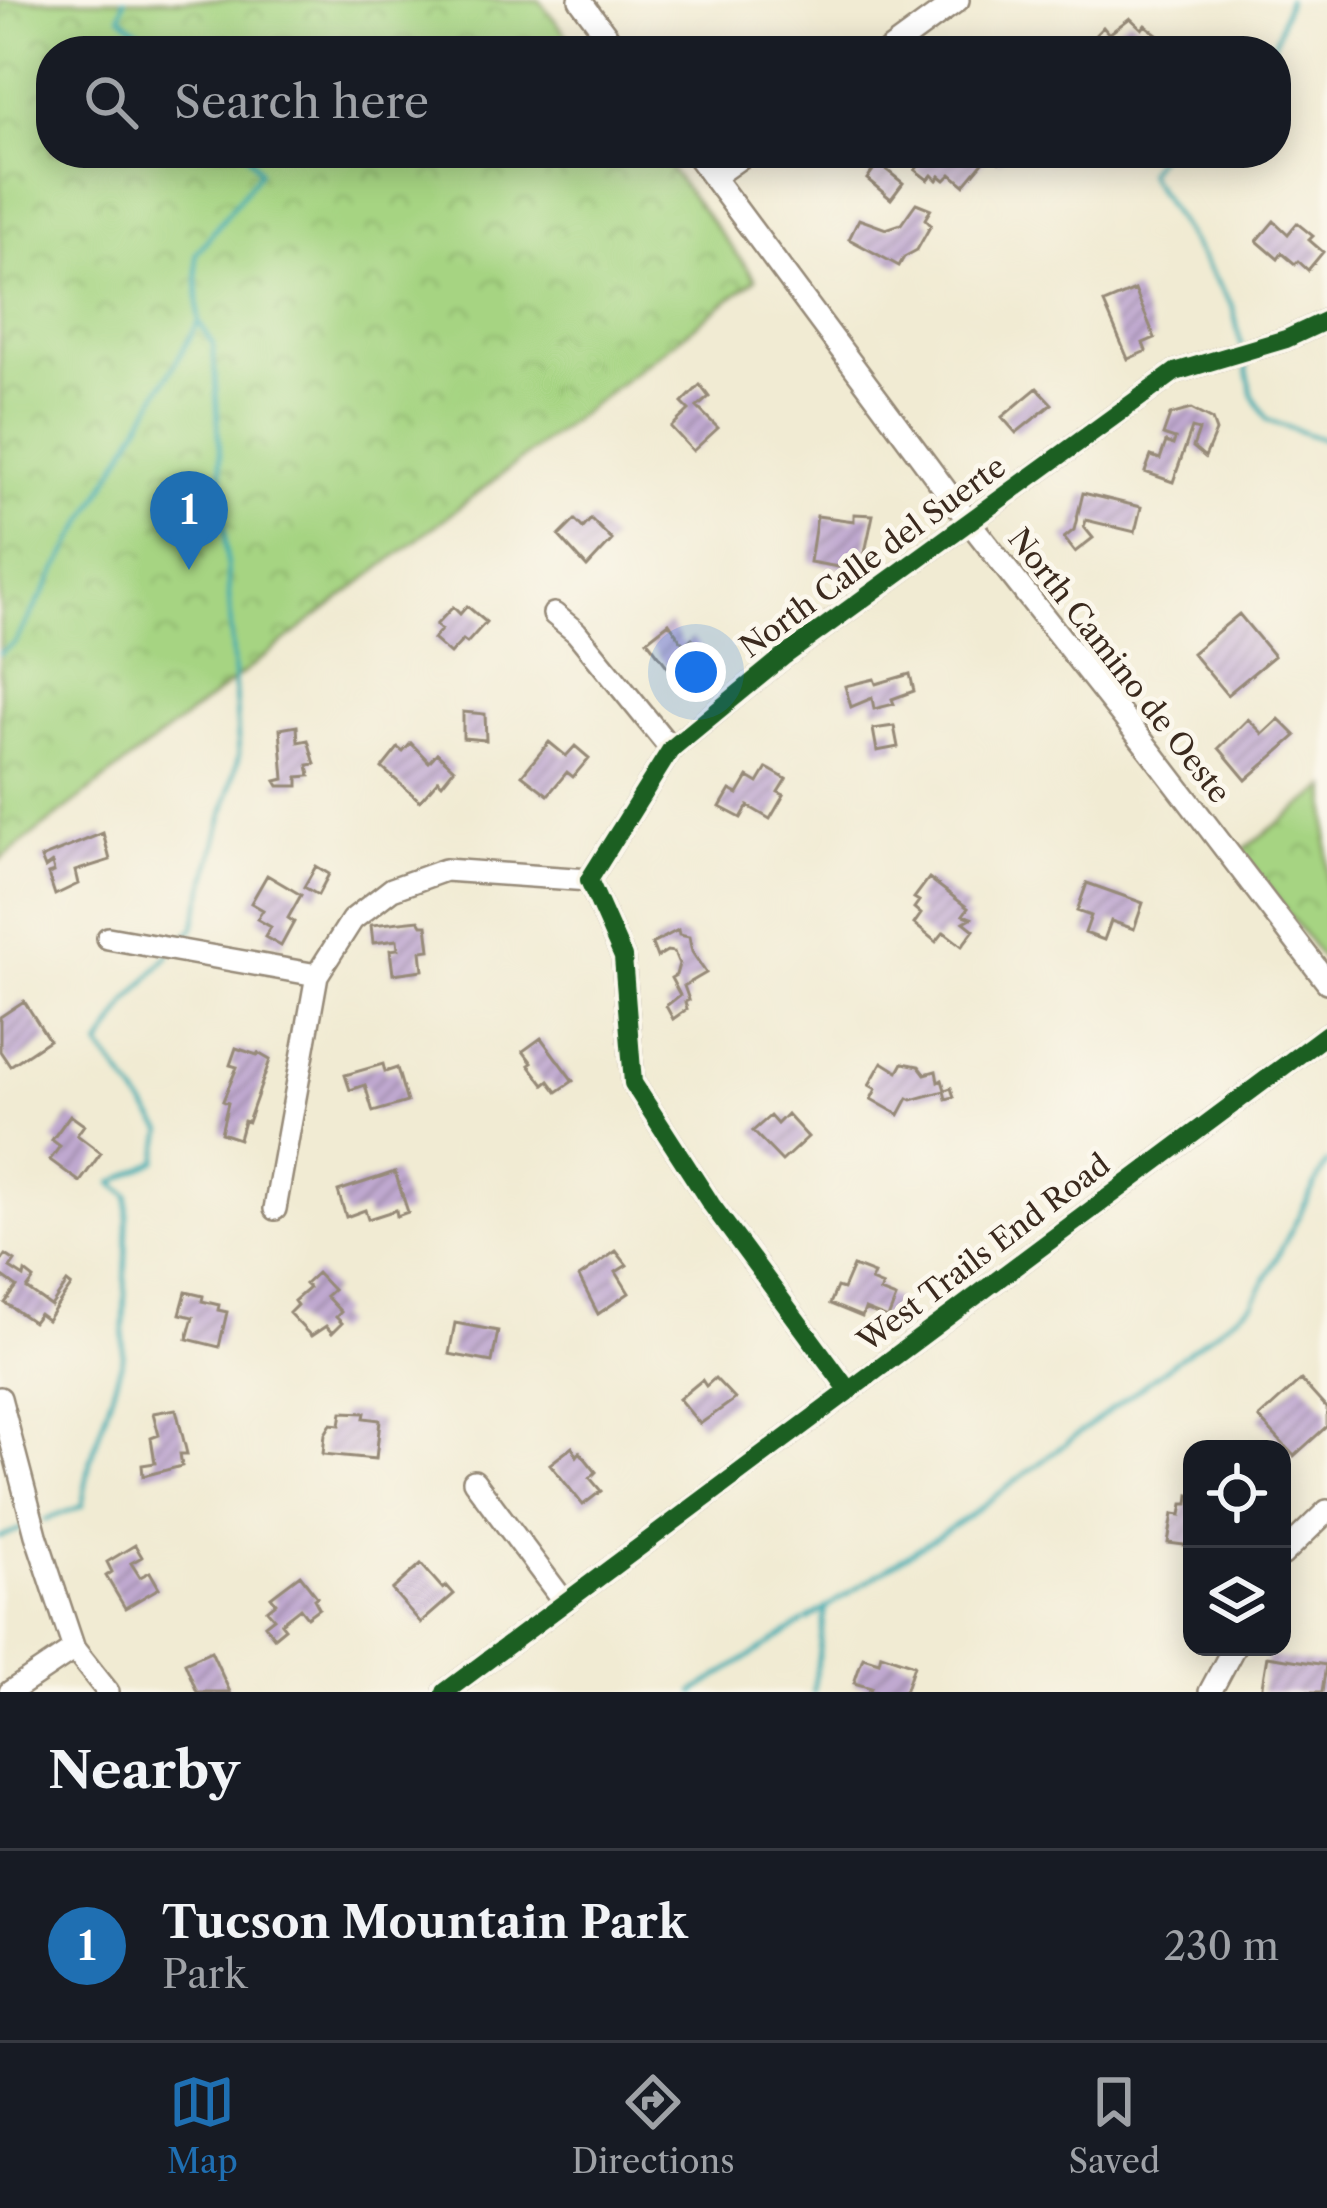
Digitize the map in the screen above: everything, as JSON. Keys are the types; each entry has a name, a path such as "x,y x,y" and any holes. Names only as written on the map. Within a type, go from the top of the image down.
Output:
{"street":[{"path":"580,0 607,36"},
{"path":"909,36 958,0"},
{"name":"North Camino de Oeste","path":"706,168 970,523 1327,982"},
{"path":"713,177 726,168"},
{"name":"North Calle del Suerte","path":"589,880 671,749 783,657 1175,372 1286,339 1327,320"},
{"path":"554,614 576,632 671,749"},
{"path":"274,1209 317,975 352,920 392,889 445,870 589,880 623,957 633,1083 711,1204 849,1391"},
{"path":"108,938 317,975"},
{"name":"West Trails End Road","path":"445,1692 1327,1034"},
{"path":"0,1398 36,1535 74,1649 108,1692"},
{"path":"474,1480 565,1603"},
{"path":"1289,1548 1327,1511"},
{"path":"10,1692 74,1649"},
{"path":"1210,1692 1229,1656"}],"green space":[{"path":"0,0 539,0 567,36 36,36 36,168 670,168 756,279 0,860"},
{"path":"1327,787 1327,965 1241,851"}],"building":[{"path":"1130,18 1160,36 1094,36 1103,27 1109,34"},
{"path":"875,168 884,168 903,183 891,199 867,179"},
{"path":"978,168 964,185 951,174 945,180 932,175 928,180 915,170"},
{"path":"916,203 931,209 925,219 931,225 917,250 899,266 849,239 859,219 886,229 901,224"},
{"path":"1274,221 1288,234 1297,223 1313,236 1309,240 1323,252 1308,270 1282,253 1278,259 1257,241"},
{"path":"1135,290 1155,338 1143,343 1146,351 1128,359 1104,303"},
{"path":"700,385 709,397 697,407 718,428 693,451 671,427 689,410 682,403"},
{"path":"1037,388 1052,404 1016,433 1002,417"},
{"path":"1191,409 1212,420 1216,431 1205,457 1193,447 1199,430 1192,428 1173,482 1145,472 1151,456 1160,459 1166,442 1173,445 1175,439 1163,435 1170,415"},
{"path":"1083,493 1141,507 1135,532 1086,520 1084,527 1093,538 1075,552 1064,538 1074,530"},
{"path":"854,514 873,515 861,571 810,562 817,516 854,521"},
{"path":"591,519 612,540 587,567 559,536 575,520 583,528"},
{"path":"467,606 486,622 450,654 433,639 441,630 436,625 453,607 460,614"},
{"path":"1239,614 1274,656 1227,695 1192,653"},
{"path":"669,623 684,645 692,638 714,661 682,686 647,640"},
{"path":"910,674 914,691 892,699 894,704 874,709 872,698 851,707 845,686 874,679 876,684"},
{"path":"463,712 485,714 486,740 463,738"},
{"path":"1248,719 1263,734 1279,719 1296,736 1246,780 1219,748"},
{"path":"297,726 298,742 308,740 315,764 308,765 310,776 298,777 298,786 279,786 276,781 284,779 280,729"},
{"path":"894,726 898,747 877,751 873,729"},
{"path":"549,742 566,756 575,746 589,758 573,777 567,772 548,795 522,775"},
{"path":"411,743 429,762 437,753 454,769 420,801 382,768 398,748 403,752"},
{"path":"767,768 786,779 778,792 784,795 770,819 748,806 741,818 720,807 730,790 738,794 748,777 758,783"},
{"path":"103,833 110,860 75,871 78,884 55,895 48,874 54,872 52,863 45,868 41,858"},
{"path":"316,866 329,874 318,895 304,887"},
{"path":"267,875 301,895 288,918 294,922 281,946 265,937 271,927 257,919 263,910 251,903"},
{"path":"929,878 968,908 963,915 971,918 964,922 974,930 962,946 944,932 936,942 914,924 921,914 914,908 919,901 914,898"},
{"path":"1087,883 1143,903 1134,929 1111,921 1104,940 1085,933 1091,916 1077,911"},
{"path":"419,920 427,925 430,950 421,951 423,970 393,974 390,950 398,949 397,940 373,943 371,925"},
{"path":"678,930 679,935 689,937 692,952 706,973 684,986 687,1009 673,1019 666,1006 680,995 671,978 679,964 674,952 657,957 652,944"},
{"path":"24,1001 49,1040 10,1066 0,1051 0,1017"},
{"path":"541,1038 573,1081 557,1092 549,1081 544,1085 523,1051"},
{"path":"236,1048 270,1060 239,1139 221,1133 228,1103 223,1101 237,1067 230,1065"},
{"path":"882,1062 898,1072 903,1063 919,1066 925,1074 936,1071 938,1082 942,1080 945,1090 951,1088 954,1097 946,1099 944,1091 908,1098 899,1115 871,1099 876,1089 869,1085"},
{"path":"383,1064 385,1072 397,1068 407,1102 373,1112 365,1085 350,1090 345,1075"},
{"path":"787,1114 808,1137 782,1161 753,1131 770,1116 777,1124"},
{"path":"70,1115 84,1125 77,1135 101,1153 80,1182 50,1160 60,1146 52,1140"},
{"path":"395,1172 408,1212 397,1216 396,1210 368,1219 365,1210 346,1217 338,1191"},
{"path":"616,1251 627,1265 616,1272 629,1293 598,1314 579,1277"},
{"path":"6,1255 15,1261 10,1268 34,1279 27,1289 51,1306 67,1283 71,1286 47,1320 39,1314 33,1322 5,1303 17,1287 0,1275"},
{"path":"853,1266 874,1274 871,1281 883,1286 880,1292 896,1298 888,1318 865,1309 862,1317 830,1304"},
{"path":"317,1273 333,1290 326,1296 341,1312 336,1317 342,1323 332,1333 326,1326 311,1336 289,1313"},
{"path":"186,1292 203,1296 202,1301 227,1312 219,1347 187,1339 193,1317 180,1314"},
{"path":"455,1323 498,1331 492,1362 449,1354"},
{"path":"715,1378 735,1399 700,1424 679,1399 702,1380 706,1386"},
{"path":"1301,1380 1327,1409 1327,1426 1294,1456 1291,1440 1279,1440 1259,1418"},
{"path":"176,1409 187,1454 180,1454 182,1466 143,1476 142,1465 155,1463 151,1438 159,1435 153,1413"},
{"path":"342,1412 365,1413 364,1418 380,1420 376,1459 323,1454 325,1434 331,1424 340,1425"},
{"path":"572,1447 596,1472 590,1478 601,1491 583,1505 550,1464"},
{"path":"1183,1504 1183,1545 1168,1543 1173,1514 1181,1515"},
{"path":"135,1545 142,1557 131,1563 140,1577 150,1572 159,1588 125,1608 106,1576 112,1572 107,1562"},
{"path":"421,1564 443,1589 447,1586 454,1594 421,1623 392,1590"},
{"path":"300,1575 317,1597 319,1608 307,1617 300,1608 281,1623 285,1628 274,1637 265,1625 274,1618 267,1610 276,1603 271,1597"},
{"path":"211,1651 230,1692 197,1692 185,1663"},
{"path":"881,1654 914,1665 905,1692 869,1692 871,1688 854,1683 863,1657 879,1662"},
{"path":"1267,1656 1326,1665 1322,1692 1261,1692"}],"waterway":[{"path":"124,0 120,16 145,36"},
{"path":"1277,36 1288,0"},
{"path":"181,942 194,927 239,754 213,343 199,322 196,254 260,172 257,168"},
{"path":"1150,168 1147,173 1233,307 1241,345"},
{"path":"0,653 15,643 197,325"},
{"path":"1244,356 1252,394 1267,420 1327,441"},
{"path":"45,1520 82,1506 90,1462 123,1358 128,1195 112,1183 157,1161 163,1131 100,1047 128,1001 169,955"},
{"path":"694,1692 969,1516 1253,1303 1327,1162"},
{"path":"0,1537 21,1529"},
{"path":"813,1692 825,1609"}],"cycle path":[{"path":"849,1391 711,1204 633,1083 623,957 589,880 671,749 783,657 1175,372 1286,339 1327,320"},
{"path":"445,1692 1327,1034"}],"place":[{"name":"Tucson Mountain Park","path":"189,570"}]}
